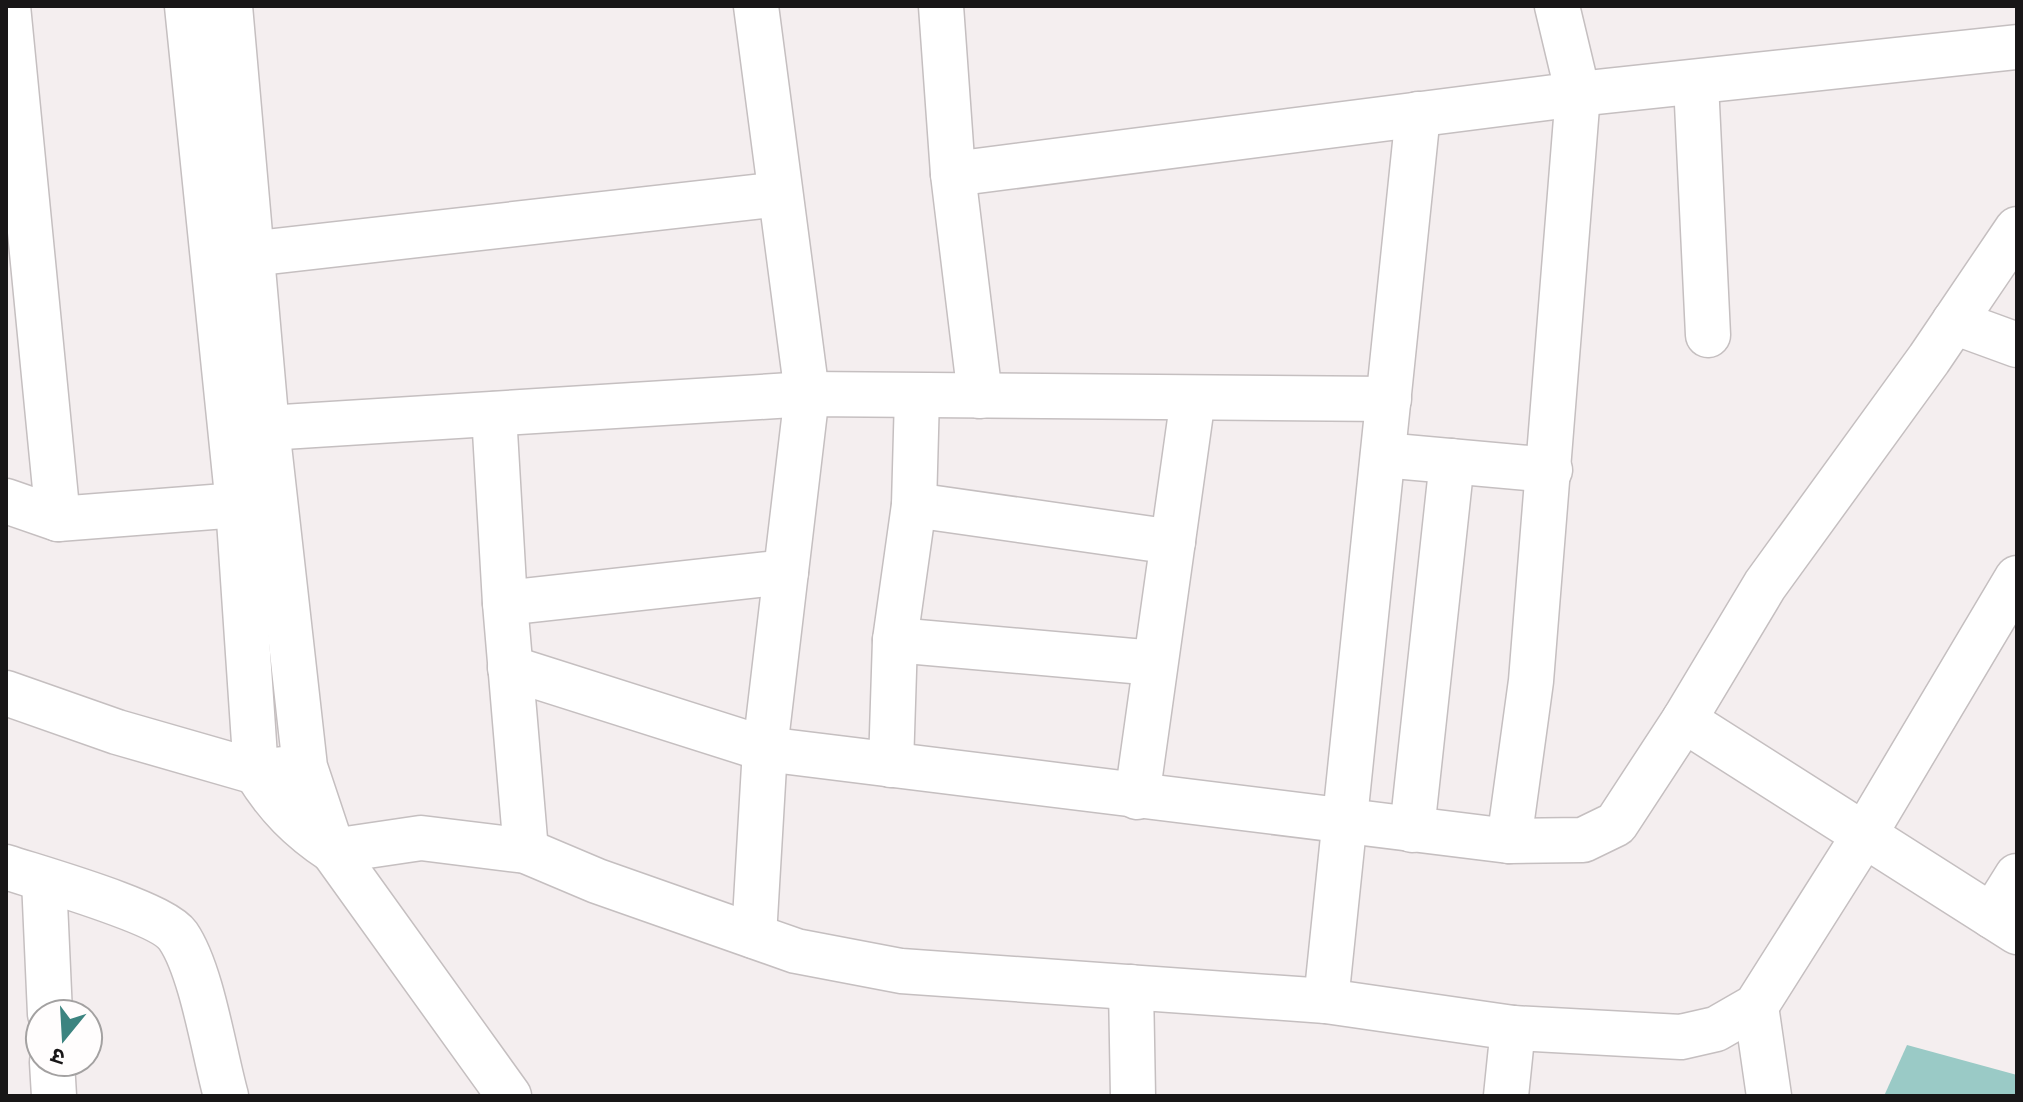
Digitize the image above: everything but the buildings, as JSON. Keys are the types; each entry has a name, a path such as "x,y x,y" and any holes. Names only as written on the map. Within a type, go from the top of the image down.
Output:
{"street":[{"path":"8,6 58,519"},
{"path":"509,1096 333,851 305,767 267,428 232,256 187,9 231,6 232,256 238,505 256,772 274,801 304,831 333,851 421,838 526,851 597,881 796,951 901,971 1326,1001 1513,1028 1681,1037 1716,1029 1756,1006 1863,837 2017,578"},
{"path":"754,936 765,749 807,394 756,6"},
{"path":"941,6 953,174 980,396"},
{"path":"1509,841 1531,681 1578,94 1557,6"},
{"path":"953,174 1578,94 2017,47"},
{"path":"1696,83 1708,335"},
{"path":"1326,1001 1418,114"},
{"path":"232,256 780,194"},
{"path":"510,668 765,749 1345,823 1509,841 1583,840 1616,824 1684,720 1765,585 2017,229"},
{"path":"1954,322 2017,345"},
{"path":"267,428 807,394 1389,399"},
{"path":"891,765 895,640 914,505 917,396"},
{"path":"1137,797 1193,398"},
{"path":"494,414 505,603 526,851"},
{"path":"1383,455 1550,470"},
{"path":"1412,830 1452,461"},
{"path":"6,501 58,519 238,505"},
{"path":"914,505 1173,542"},
{"path":"505,603 786,572"},
{"path":"895,640 1155,663"},
{"path":"6,693 117,732 256,772 305,767"},
{"path":"1684,720 1863,837 2004,924 2017,876"},
{"path":"47,998 25,873 139,913 176,933 191,962 226,1096"},
{"path":"1131,987 1133,1096"},
{"path":"1756,1006 1769,1096"},
{"path":"1506,1096 1513,1028"}],"water":[{"path":"1907,1045 2017,1075 2017,1096 1884,1096"}]}
